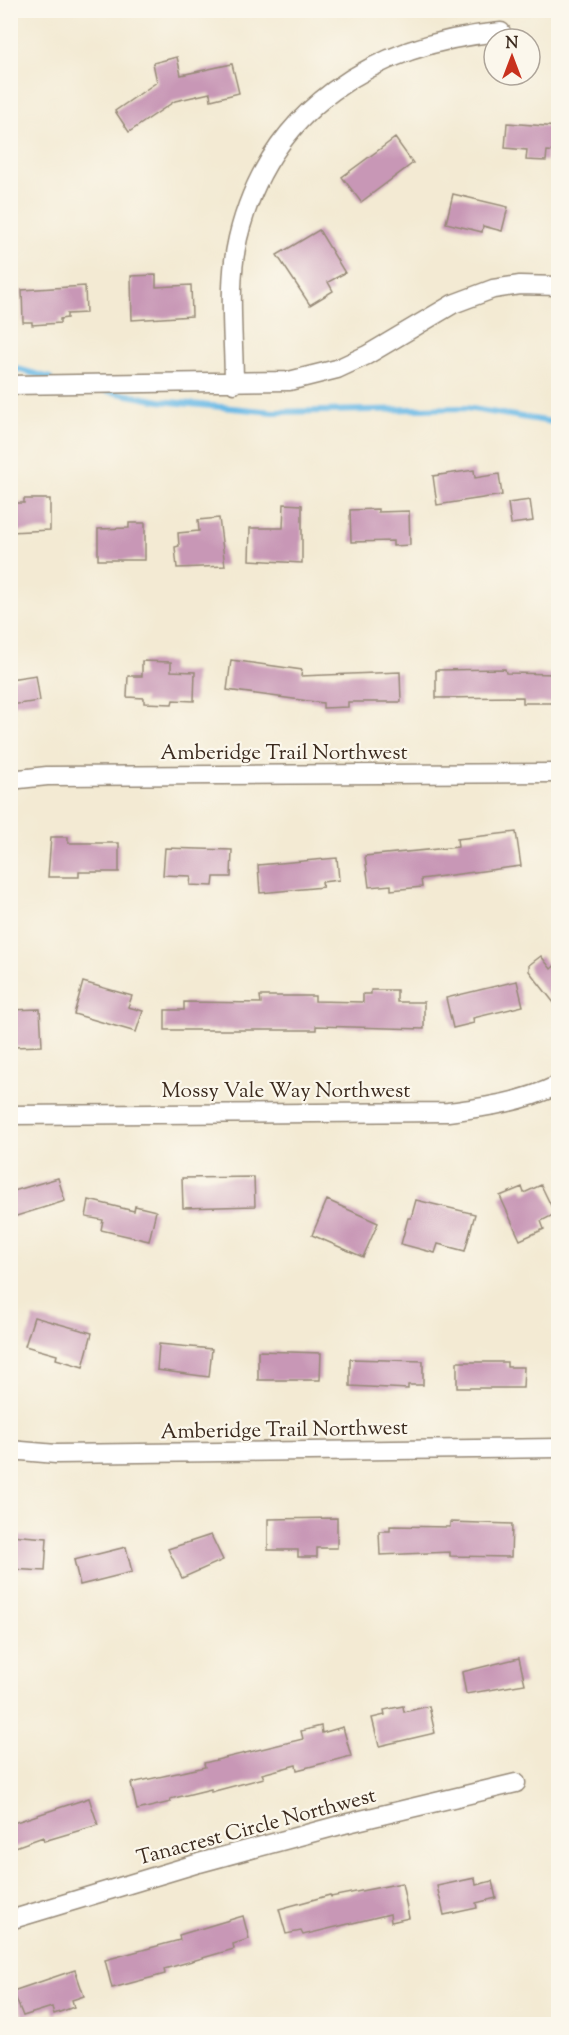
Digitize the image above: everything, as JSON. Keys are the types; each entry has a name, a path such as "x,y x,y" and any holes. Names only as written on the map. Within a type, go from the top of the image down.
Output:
{"street":[{"path":"234,384 233,276 237,240 252,189 276,147 320,100 368,67 422,45 482,35"},
{"path":"10,385 234,384 289,381 337,369 367,355 453,304 493,289 520,285 558,286"},
{"name":"Amberidge Trail Northwest","path":"10,780 47,776 558,773"},
{"name":"Mossy Vale Way Northwest","path":"10,1115 448,1112 498,1106 542,1093 558,1085"},
{"name":"Amberidge Trail Northwest","path":"10,1450 56,1455 558,1448"},
{"name":"Tanacrest Circle Northwest","path":"10,1920 199,1863 344,1824 516,1783"}],"building":[{"path":"177,57 181,75 232,64 239,93 211,100 210,93 175,101 129,132 115,111 157,82 153,63"},
{"path":"507,123 558,127 558,152 547,151 546,161 526,160 527,150 505,148"},
{"path":"395,138 413,163 361,202 342,177"},
{"path":"453,194 508,207 502,231 483,226 482,232 446,223"},
{"path":"319,230 345,273 328,282 333,291 310,305 277,255"},
{"path":"156,275 156,287 191,285 192,316 132,320 131,276"},
{"path":"85,286 86,313 67,314 67,318 60,319 60,323 32,325 32,322 23,322 22,290"},
{"path":"474,470 475,478 499,474 502,495 437,505 433,476"},
{"path":"24,499 50,499 50,530 10,532 10,503 24,503"},
{"path":"530,500 533,521 511,524 508,503"},
{"path":"284,504 302,505 302,563 249,560 250,528 283,528"},
{"path":"378,509 378,512 409,511 410,545 393,546 393,541 351,542 350,510"},
{"path":"219,518 225,566 177,568 175,547 179,546 178,533 199,531 198,520"},
{"path":"129,523 145,523 145,560 98,560 98,529 129,528"},
{"path":"231,660 302,670 301,676 400,672 401,702 348,702 348,707 323,708 323,703 227,690"},
{"path":"142,661 171,662 171,671 195,672 194,701 173,700 172,704 144,703 144,698 127,697 128,676 142,676"},
{"path":"505,669 506,673 558,674 558,703 523,703 523,697 436,698 436,670"},
{"path":"36,675 40,701 10,705 10,679"},
{"path":"516,832 521,866 421,879 422,887 391,890 391,885 369,887 365,856 458,847 457,839"},
{"path":"51,837 68,837 68,843 119,843 119,872 79,872 79,877 48,877"},
{"path":"165,848 232,850 231,877 214,877 213,886 190,885 191,876 163,875"},
{"path":"337,858 339,880 322,882 323,887 260,893 258,865"},
{"path":"541,956 551,969 558,963 558,1008 529,971 529,965"},
{"path":"517,981 523,1006 473,1018 474,1023 453,1028 446,998"},
{"path":"83,982 132,996 128,1007 143,1011 136,1032 74,1014"},
{"path":"371,990 397,990 397,1002 424,1002 424,1029 316,1026 316,1030 165,1030 165,1010 184,1010 184,1002 261,1003 260,996 315,996 315,1001 363,1002 363,994 371,994"},
{"path":"40,1009 42,1046 13,1047 10,1010"},
{"path":"254,1177 255,1206 183,1208 182,1178"},
{"path":"58,1178 65,1201 10,1218 10,1192"},
{"path":"541,1185 555,1214 541,1221 544,1229 520,1240 500,1196 522,1187 524,1193"},
{"path":"89,1200 134,1211 135,1206 156,1211 149,1241 101,1230 103,1220 86,1217"},
{"path":"327,1200 378,1223 363,1257 312,1235"},
{"path":"416,1200 475,1214 465,1251 438,1244 435,1253 401,1244"},
{"path":"34,1317 92,1333 83,1367 56,1359 57,1355 25,1346"},
{"path":"159,1344 212,1349 209,1377 157,1370"},
{"path":"258,1351 321,1353 320,1380 258,1380"},
{"path":"350,1359 423,1361 423,1385 408,1385 408,1389 350,1386"},
{"path":"457,1362 507,1362 507,1367 524,1367 523,1388 457,1388"},
{"path":"337,1518 337,1548 317,1548 317,1557 298,1557 298,1550 268,1550 268,1519"},
{"path":"450,1522 512,1524 511,1557 450,1556 450,1552 380,1555 379,1531 390,1531 390,1526 450,1527"},
{"path":"10,1535 47,1538 45,1571 10,1569"},
{"path":"211,1535 223,1560 182,1578 168,1549"},
{"path":"126,1547 132,1572 80,1585 74,1560"},
{"path":"519,1658 525,1684 466,1694 462,1672"},
{"path":"403,1706 404,1712 429,1706 435,1733 379,1746 372,1718 385,1715 384,1710"},
{"path":"321,1726 322,1733 343,1727 351,1756 297,1770 296,1765 262,1774 264,1778 211,1792 211,1789 170,1799 171,1802 137,1810 131,1783 205,1767 204,1763 303,1739 301,1731"},
{"path":"89,1798 98,1825 44,1841 43,1837 10,1849 10,1824"},
{"path":"475,1878 476,1885 492,1881 496,1898 476,1903 477,1908 444,1915 437,1886"},
{"path":"402,1883 409,1918 391,1922 390,1914 303,1935 301,1931 286,1934 279,1909 330,1895 331,1897"},
{"path":"243,1916 249,1939 233,1944 234,1949 164,1969 165,1974 112,1988 105,1960 180,1940 179,1935"},
{"path":"75,1970 84,1996 72,2000 74,2007 54,2014 52,2007 23,2016 13,1991"}],"waterway":[{"path":"10,367 50,378"},
{"path":"106,391 160,401 273,412 466,408 558,423"}]}
